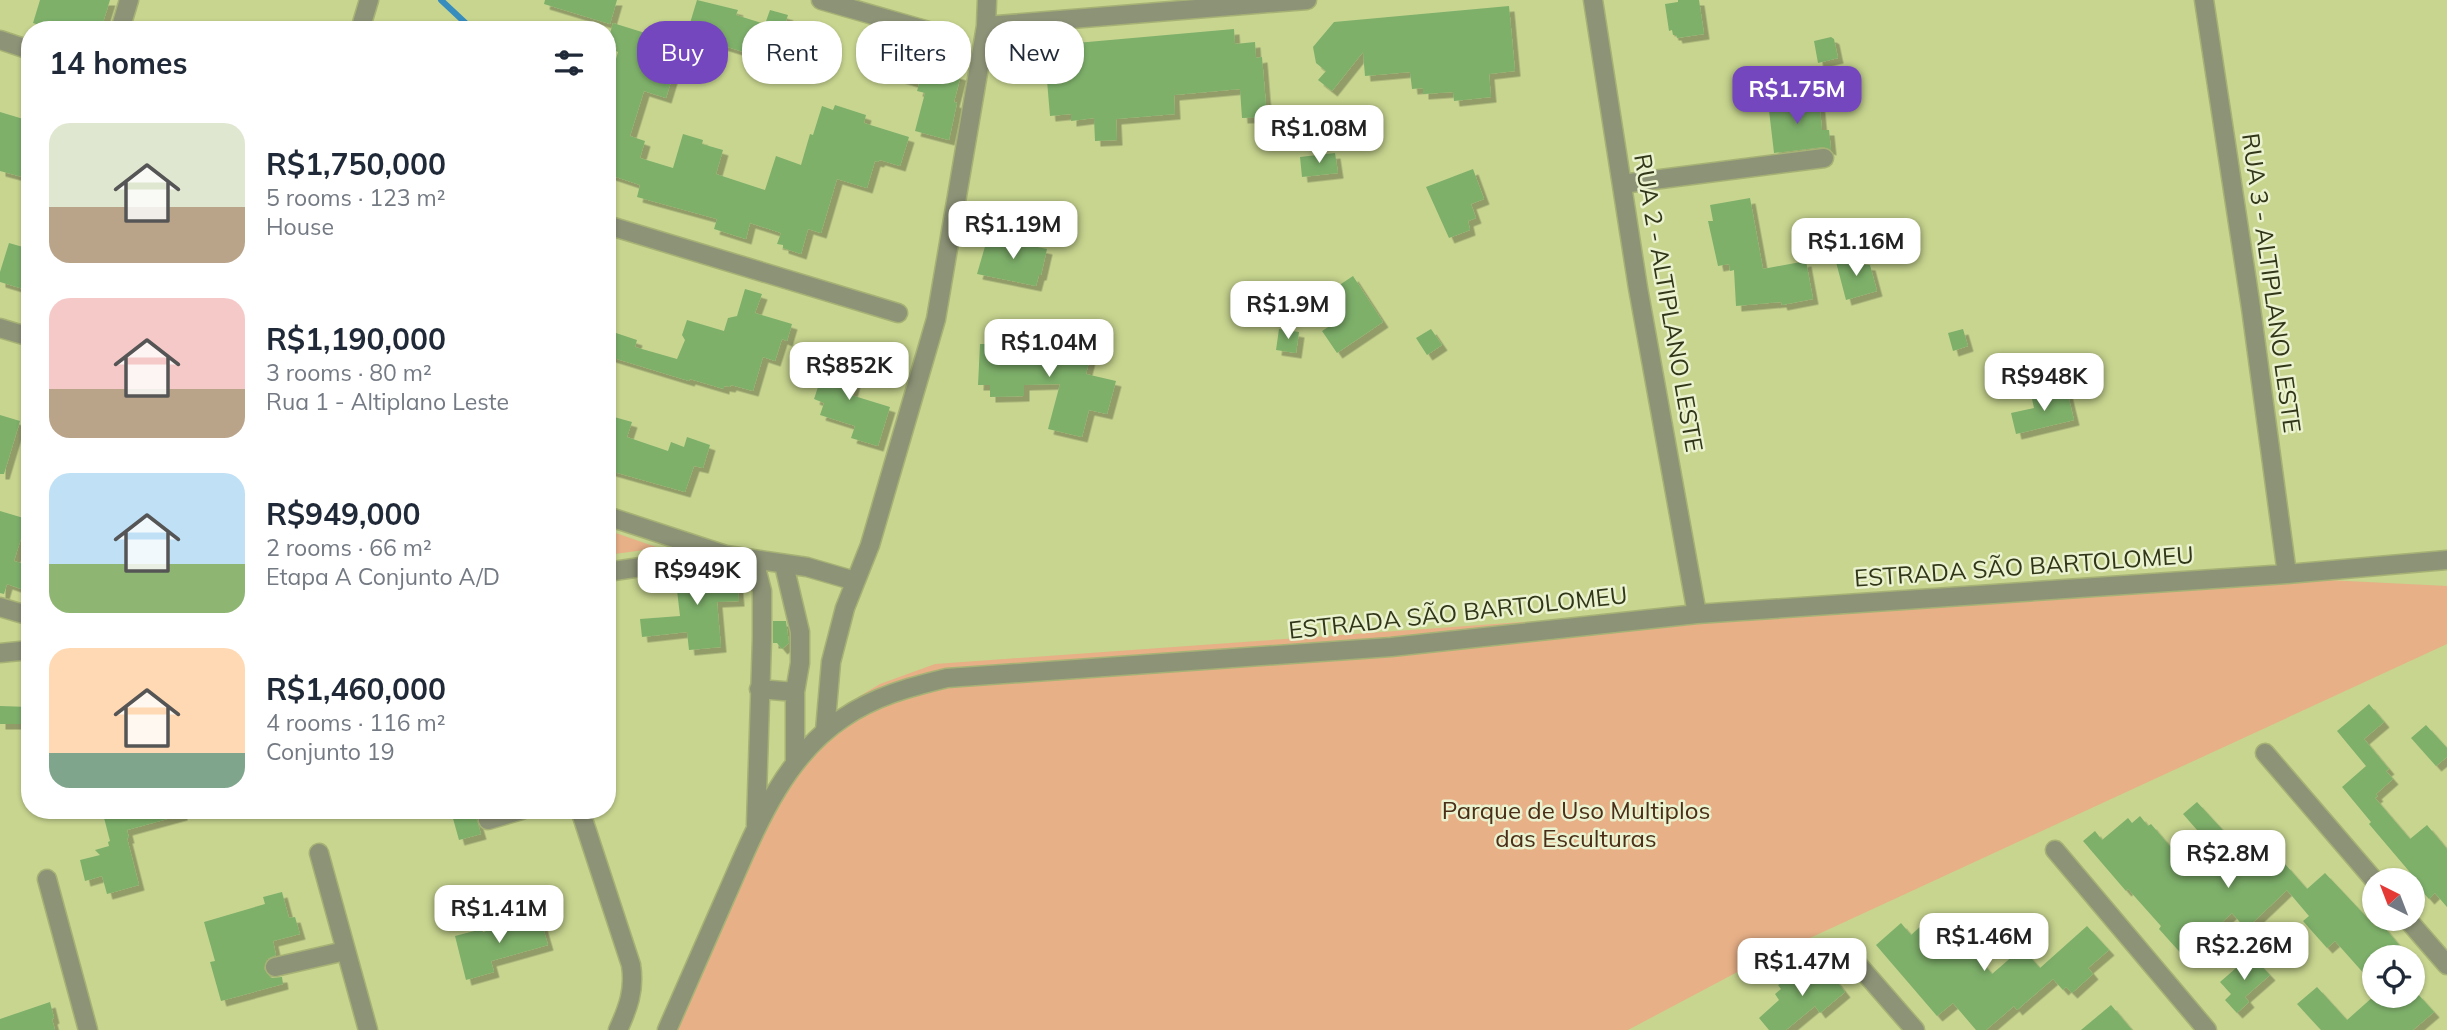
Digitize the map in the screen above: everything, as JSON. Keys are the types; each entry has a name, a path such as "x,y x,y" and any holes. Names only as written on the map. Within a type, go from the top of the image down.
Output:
{"street":[{"path":"123,21 129,0"},
{"path":"363,21 369,0"},
{"path":"821,0 894,21"},
{"path":"986,21 988,0"},
{"path":"1048,21 1307,0"},
{"name":"RUA 2 - ALTIPLANO LESTE","path":"1593,0 1638,288 1696,614"},
{"name":"RUA 3 - ALTIPLANO LESTE","path":"2204,0 2251,308 2287,574"},
{"path":"825,731 831,662 855,581 870,545 936,318 985,32"},
{"path":"0,40 21,47"},
{"path":"1622,184 1824,158"},
{"path":"616,228 898,313"},
{"path":"0,328 21,334"},
{"path":"616,519 726,555 807,567 855,581"},
{"path":"616,571 726,555"},
{"name":"ESTRADA SÃO BARTOLOMEU","path":"667,1030 756,828 792,767 825,731 855,710 897,691 947,678 1391,647 1696,614 2287,574 2447,560"},
{"path":"754,561 762,592 756,828"},
{"path":"759,758 774,767 792,767 800,632 784,565"},
{"path":"0,607 21,613"},
{"path":"0,653 21,651"},
{"path":"759,689 795,692"},
{"path":"2265,753 2364,868"},
{"path":"583,819 631,965 634,982 632,995 618,1030"},
{"path":"2056,850 2207,1030"},
{"path":"318,853 368,1030"},
{"path":"47,879 88,1030"},
{"path":"2417,931 2447,965"},
{"path":"275,967 345,951"},
{"path":"1847,952 1915,1030"}],"green space":[{"path":"616,533 659,548 616,554"},
{"name":"Parque de Uso Multiplos das Esculturas","path":"2287,578 2447,586 2447,644 1745,968 1628,1030 664,1030 783,771 818,728 848,703 880,684 935,664 1692,610"}],"building":[{"path":"40,0 110,0 103,21 34,21"},
{"path":"545,0 617,0 611,21 600,21 544,4"},
{"path":"697,0 738,10 736,15 755,21 742,21 742,51 728,47 728,21 691,21"},
{"path":"1678,0 1699,0 1704,34 1677,38 1672,30 1669,31 1665,4"},
{"path":"1509,6 1515,71 1489,74 1491,97 1454,101 1453,92 1423,94 1423,88 1412,89 1410,72 1365,76 1363,52 1332,91 1318,80 1326,71 1316,63 1313,47 1334,22"},
{"path":"770,10 788,15 786,21 766,21"},
{"path":"616,24 637,30 637,84 670,84 666,98 644,91 630,136 645,141 640,158 673,168 683,134 703,140 702,144 723,150 716,174 765,190 776,156 801,165 822,106 833,110 835,105 866,115 864,123 909,137 900,166 875,161 867,188 837,179 821,233 808,229 801,254 777,244 781,233 750,223 746,239 714,229 717,219 637,197 640,185 616,177"},
{"path":"1234,29 1235,44 1255,42 1256,58 1262,57 1267,117 1242,118 1240,89 1174,95 1175,114 1116,119 1117,140 1095,141 1094,118 1071,121 1071,114 1050,116 1047,84 1084,84 1084,42"},
{"path":"1831,37 1834,39 1838,58 1818,63 1814,41"},
{"path":"919,84 959,84 949,140 915,131 925,93 917,91"},
{"path":"1819,99 1822,130 1829,130 1831,150 1823,147 1774,153 1768,102"},
{"path":"0,112 21,118 21,177 0,171"},
{"path":"1335,153 1338,173 1302,177 1300,157"},
{"path":"1473,169 1484,199 1471,204 1476,218 1468,221 1470,230 1449,238 1426,187"},
{"path":"1750,198 1763,269 1806,261 1813,299 1782,305 1781,302 1736,306 1734,270 1730,271 1729,264 1718,266 1708,221 1713,221 1710,205"},
{"path":"999,236 1047,249 1036,286 977,274 986,243 997,245"},
{"path":"9,243 21,246 21,288 0,282 0,272"},
{"path":"1857,256 1859,264 1870,265 1877,291 1846,300 1836,262"},
{"path":"1353,276 1383,322 1337,353 1322,331 1339,320 1323,296"},
{"path":"745,289 762,294 755,313 792,324 787,341 782,339 775,361 763,357 753,391 731,385 724,386 724,389 690,379 689,381 616,359 616,333 637,340 635,347 677,359 685,340 682,335 687,320 724,331 728,318 737,316"},
{"path":"1279,329 1299,332 1296,353 1276,350"},
{"path":"1431,329 1442,345 1427,355 1416,338"},
{"path":"1963,329 1968,346 1953,351 1948,333"},
{"path":"1074,331 1093,335 1086,374 1116,381 1107,414 1089,410 1082,437 1048,429 1060,384 1024,385 1024,396 990,397 990,385 978,385 980,344 1004,344 1004,348 1069,348"},
{"path":"821,359 859,369 851,395 890,407 878,446 851,438 855,426 820,415 824,403 814,399 819,384 813,382"},
{"path":"2067,391 2074,420 2016,434 2011,413 2034,408 2032,399"},
{"path":"0,415 20,421 4,474 0,474"},
{"path":"616,418 632,422 627,437 668,451 671,442 684,447 687,437 710,445 703,468 694,466 685,492 616,473"},
{"path":"0,511 21,517 21,538 14,561 21,563 21,589 7,584 4,594 0,593"},
{"path":"736,568 739,601 717,602 721,647 689,650 687,632 642,637 640,619 680,616 675,573"},
{"path":"773,621 786,621 789,643 782,649 777,643 773,643"},
{"path":"2369,704 2384,722 2364,739 2389,769 2386,771 2393,779 2375,798 2410,839 2427,825 2447,849 2447,907 2435,893 2429,899 2426,896 2426,868 2406,868 2342,787 2366,766 2337,731"},
{"path":"0,706 21,707 21,724 0,724"},
{"path":"2426,725 2447,748 2447,757 2436,766 2411,738"},
{"path":"2197,802 2231,839 2214,855 2257,858 2272,875 2285,864 2307,889 2325,873 2362,912 2362,931 2387,931 2399,945 2362,945 2362,971 2335,941 2327,948 2303,921 2309,916 2287,890 2246,929 2232,913 2196,946 2199,949 2187,960 2159,929 2161,926 2128,889 2126,891 2083,841 2095,831 2102,840 2128,818 2132,823 2140,816 2148,826 2151,824 2174,851 2198,831 2183,814"},
{"path":"104,819 167,819 127,830 139,885 107,894 102,876 85,881 80,860 100,855 95,850 109,846"},
{"path":"453,819 477,819 481,834 459,840"},
{"path":"282,892 289,918 295,917 300,934 273,941 276,955 267,959 264,969 271,978 282,977 283,984 221,1001 210,962 215,961 204,922 265,904 263,897"},
{"path":"539,914 548,945 491,961 494,972 466,980 455,936 482,929 483,932"},
{"path":"1901,923 1911,935 1922,925 1936,942 1953,928 1992,974 2022,948 2040,968 2087,926 2109,950 2088,968 2093,974 2072,993 2066,987 2063,990 2053,979 2017,1010 2014,1006 1986,1030 1976,1030 1953,1003 1937,1016 1876,945"},
{"path":"2251,955 2270,975 2245,997 2249,1002 2237,1013 2225,1000 2231,994 2220,982"},
{"path":"1813,968 1819,975 1827,969 1845,992 1820,1013 1815,1006 1786,1030 1769,1030 1759,1018 1779,1000 1775,994 1781,989 1778,985"},
{"path":"2317,987 2347,1020 2362,1007 2425,1008 2425,1002 2434,1012 2413,1030 2321,1030 2297,1004"},
{"path":"50,1002 55,1030 0,1030 0,1019"},
{"path":"2111,1005 2132,1030 2081,1030"}],"waterway":[{"path":"441,0 463,21"}]}
